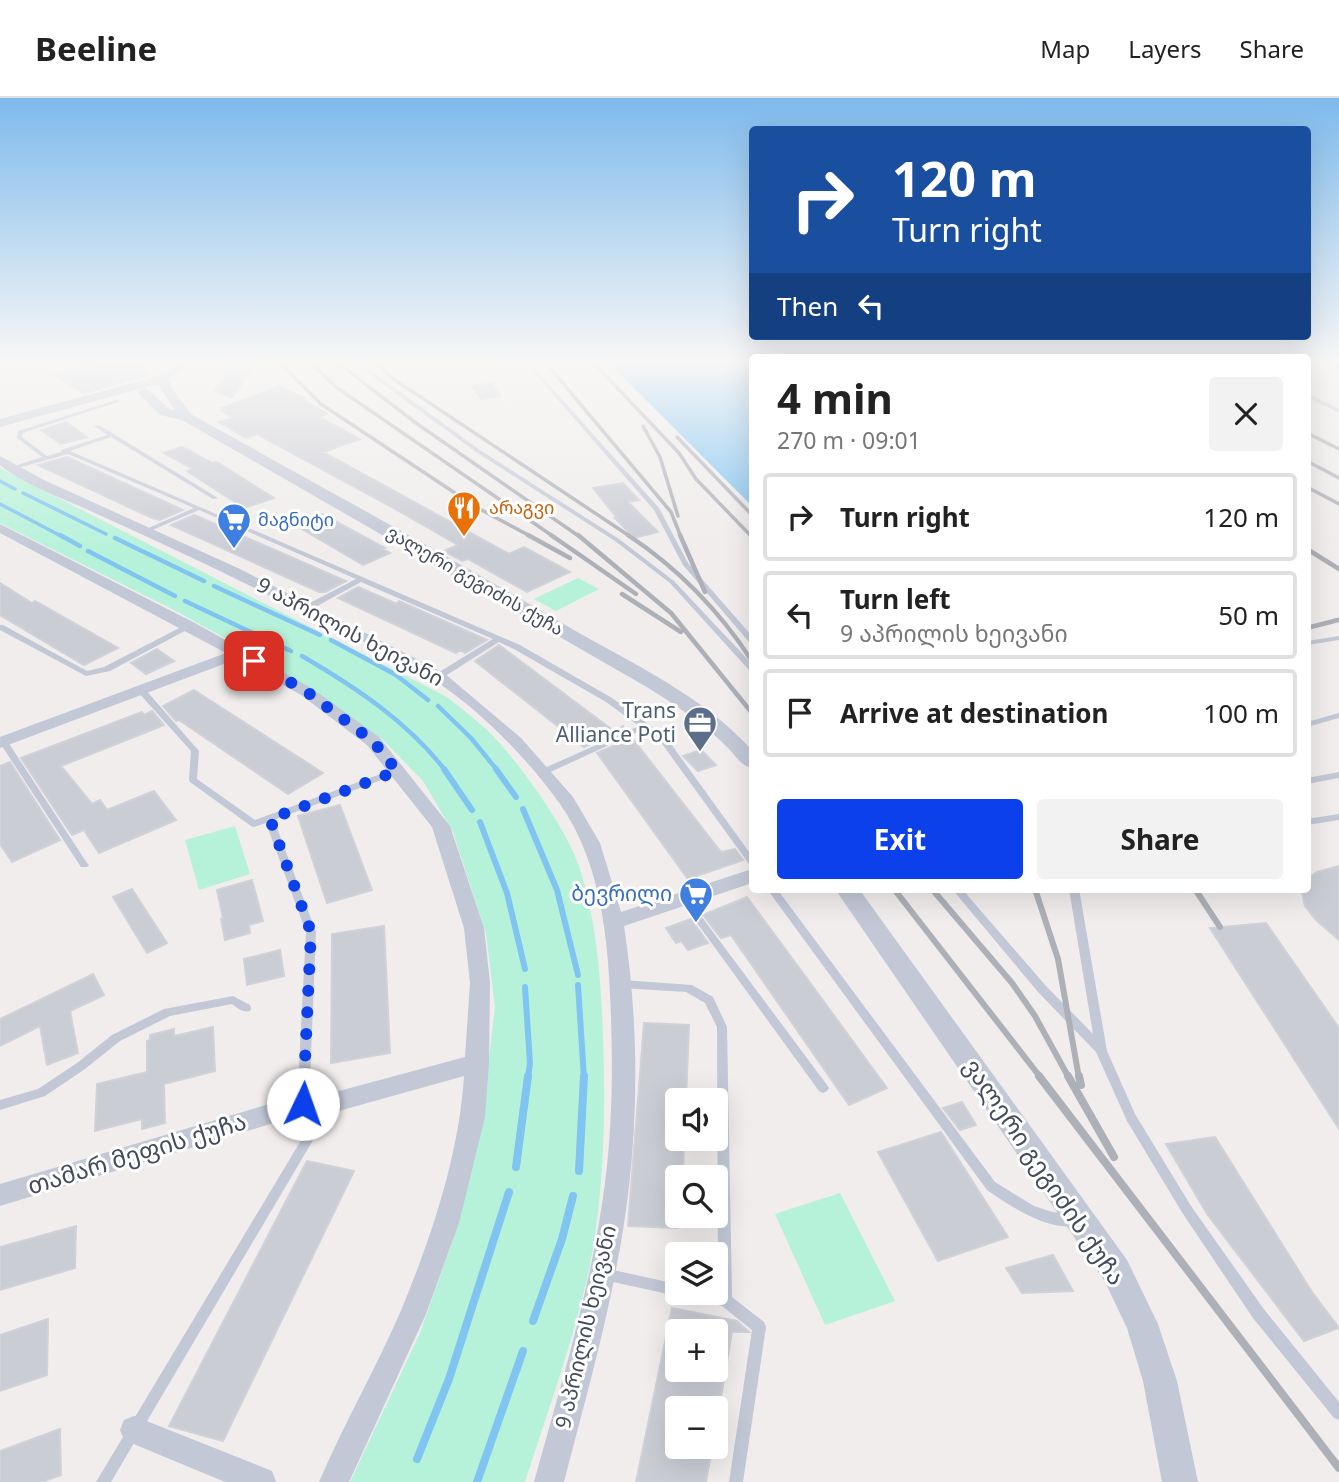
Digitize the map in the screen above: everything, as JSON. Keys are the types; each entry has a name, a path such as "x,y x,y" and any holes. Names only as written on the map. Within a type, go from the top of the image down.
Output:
{"street":[{"name":"ვალერი გეგიძის ქუჩა","path":"199,425 540,617 700,713 749,759"},
{"name":"9 აპრილის ხეივანი","path":"6,464 148,530 439,676 467,696 543,772 579,818 590,842 613,922 622,985 623,1112 617,1186 603,1274 548,1482"},
{"path":"0,528 190,626 307,692 373,741 441,826 474,928 480,983 478,1063 473,1117 446,1223 414,1314 334,1482"},
{"path":"1,742 239,653"},
{"path":"613,922 749,877"},
{"name":"ვალერი გეგიძის ქუჩა","path":"850,893 1116,1271 1142,1324 1160,1381 1180,1482"},
{"name":"თამარ მეფის ქუჩა","path":"0,1195 303,1104 328,1104 478,1063"},
{"path":"134,1430 261,1482"}],"lane":[{"path":"43,425 20,432 19,437 45,457"},
{"path":"442,425 478,451 617,540 672,582 749,665"},
{"path":"582,425 657,509 685,564 749,637"},
{"path":"97,426 215,498"},
{"path":"6,464 45,457 113,435"},
{"path":"61,452 199,508 499,639 610,700 663,738 749,858"},
{"path":"148,530 199,508"},
{"path":"307,608 361,579"},
{"path":"0,627 86,674 107,669 190,626"},
{"path":"1311,642 1339,638"},
{"path":"439,676 499,639"},
{"path":"141,690 195,751 193,780 254,824 397,771"},
{"path":"1311,724 1339,715"},
{"path":"543,772 645,726"},
{"path":"1,742 84,865"},
{"path":"1311,780 1339,775"},
{"path":"1311,821 1339,817"},
{"path":"270,819 311,932 303,1104"},
{"path":"775,893 991,1186 1029,1212 1054,1220 1081,1222"},
{"path":"960,893 1042,989 1101,1051"},
{"path":"1075,893 1101,1051 1131,1117 1187,1210 1258,1313 1339,1413"},
{"path":"684,899 823,1088"},
{"path":"622,985 688,988 709,1000 722,1027 724,1242"},
{"path":"0,1105 41,1093 116,1038 169,1012 233,1000 246,1008"},
{"path":"103,1482 328,1104"},
{"path":"603,1274 665,1287"},
{"path":"728,1303 759,1326 736,1482"}],"green space":[{"path":"0,468 447,697 500,743 540,795 573,850 590,908 599,973 604,1097 601,1187 582,1301 525,1482 350,1482 420,1333 456,1231 481,1130 495,1007 486,934 453,832 423,781 383,740 314,692 249,651 172,609 0,523"},
{"path":"578,578 599,589 556,611 534,599"},
{"path":"235,826 250,874 199,890 185,840"},
{"path":"840,1193 895,1301 825,1325 775,1214"}],"water":[{"path":"671,425 749,425 749,503"}],"building":[{"path":"58,425 70,425 87,437 61,444 41,430"},
{"path":"223,425 333,425 360,439 323,452 509,554 524,547 570,572 527,592 468,559 462,561 444,551 458,545 390,506 257,434 246,438"},
{"path":"182,447 212,463 217,462 274,498 244,508 187,471 193,469 164,453"},
{"path":"67,457 183,510 160,520 152,518 38,465"},
{"path":"623,483 639,500 628,502 658,532 634,538 593,488"},
{"path":"322,514 390,553 363,565 295,525"},
{"path":"194,515 346,581 325,592 319,592 171,525"},
{"path":"0,583 118,648 84,665 0,615"},
{"path":"358,587 397,604 399,601 487,640 465,653 461,650 456,653 338,598"},
{"path":"499,645 614,731 623,726 625,729 584,747 475,661"},
{"path":"157,649 174,661 146,674 131,663"},
{"path":"194,690 323,773 288,794 179,720 176,721 163,706"},
{"path":"152,711 164,725 61,766 92,804 100,800 107,810 154,791 176,820 99,853 84,830 72,835 21,758 142,712 144,715"},
{"path":"632,738 721,852 735,849 743,860 688,879 597,753"},
{"path":"701,750 716,765 698,771 683,756"},
{"path":"10,762 60,840 12,862 0,844 0,766"},
{"path":"340,805 372,890 327,903 298,816"},
{"path":"1339,866 1339,940 1316,920 1305,906 1302,893 1311,893 1311,877 1317,872"},
{"path":"252,880 263,921 249,925 250,933 225,940 217,890"},
{"path":"132,889 167,943 147,953 113,897"},
{"path":"747,897 887,1088 849,1105 731,935 721,938 703,915"},
{"path":"691,919 708,943 688,950 681,941 676,943 666,928"},
{"path":"1266,923 1339,1028 1339,1129 1210,928"},
{"path":"384,926 390,1053 331,1063 332,934"},
{"path":"280,950 284,976 247,985 244,959"},
{"path":"93,974 104,995 70,1011 78,1053 47,1065 40,1026 0,1046 0,1019"},
{"path":"644,1023 689,1025 687,1088 665,1088 665,1151 684,1151 683,1165 665,1165 665,1228 628,1226"},
{"path":"213,1027 215,1071 164,1084 165,1123 142,1129 142,1119 95,1131 97,1084 147,1072 147,1041 150,1040 150,1035 174,1029 174,1036"},
{"path":"962,1102 976,1125 960,1130 943,1108"},
{"path":"941,1132 1008,1237 938,1261 878,1152"},
{"path":"1215,1137 1312,1292 1339,1328 1304,1341 1207,1214 1166,1144"},
{"path":"307,1161 354,1171 223,1441 169,1426"},
{"path":"76,1226 75,1268 0,1290 0,1247"},
{"path":"1053,1255 1073,1291 1022,1293 1006,1268"},
{"path":"672,1308 727,1319 670,1319"},
{"path":"48,1319 47,1375 0,1391 0,1335"},
{"path":"728,1319 737,1321 749,1332 732,1332 728,1356"},
{"path":"665,1342 665,1382 724,1382 721,1396 665,1396 665,1459 710,1459 706,1482 636,1482"},
{"path":"60,1429 61,1475 42,1482 0,1482 0,1451"}],"waterway":[{"path":"0,481 15,489"},
{"path":"23,493 106,534"},
{"path":"0,504 63,537"},
{"path":"60,535 80,546"},
{"path":"115,538 204,581"},
{"path":"88,551 175,596"},
{"path":"214,586 320,635"},
{"path":"185,601 291,651"},
{"path":"331,640 396,675 428,700"},
{"path":"302,656 379,706 414,736 445,770"},
{"path":"438,706 471,738 497,770"},
{"path":"444,769 472,810"},
{"path":"496,769 516,797"},
{"path":"523,809 557,890 578,975"},
{"path":"480,822 507,893 525,969"},
{"path":"578,985 584,1077"},
{"path":"525,987 530,1063 528,1078"},
{"path":"516,1167 528,1076"},
{"path":"579,1171 584,1077"},
{"path":"417,1459 449,1379 509,1192"},
{"path":"533,1321 562,1239 573,1196"},
{"path":"477,1482 523,1351"}],"railway":[{"path":"352,425 476,507 532,537"},
{"path":"391,425 554,537"},
{"path":"418,425 580,537"},
{"path":"462,425 628,535"},
{"path":"598,425 671,512 681,537"},
{"path":"652,425 679,453 696,479 749,534"},
{"path":"643,426 660,457 678,516"},
{"path":"1311,435 1339,449"},
{"path":"677,437 749,512"},
{"path":"1311,463 1339,478"},
{"path":"1311,489 1339,504"},
{"path":"528,535 570,558"},
{"path":"551,535 636,594"},
{"path":"578,535 671,613 749,709"},
{"path":"628,535 681,576 697,592 749,657"},
{"path":"680,535 705,592"},
{"path":"1311,552 1339,569"},
{"path":"622,594 681,632"},
{"path":"1311,627 1338,620"},
{"path":"897,893 1041,1078"},
{"path":"935,893 1012,983 1035,1016 1069,1078"},
{"path":"1036,893 1058,959 1079,1078"},
{"path":"1198,893 1220,927"},
{"path":"1039,1076 1339,1468"},
{"path":"1068,1076 1114,1157"},
{"path":"1079,1076 1081,1085"}],"place":[{"name":"არაგვი","path":"464,538"},
{"name":"მაგნიტი","path":"234,550"},
{"name":"Trans Alliance Poti","path":"700,753"},
{"name":"ბევრილი","path":"696,924"}],"route":[{"path":"254,661 307,692 373,741 397,771 270,819 311,932 303,1104"}]}
